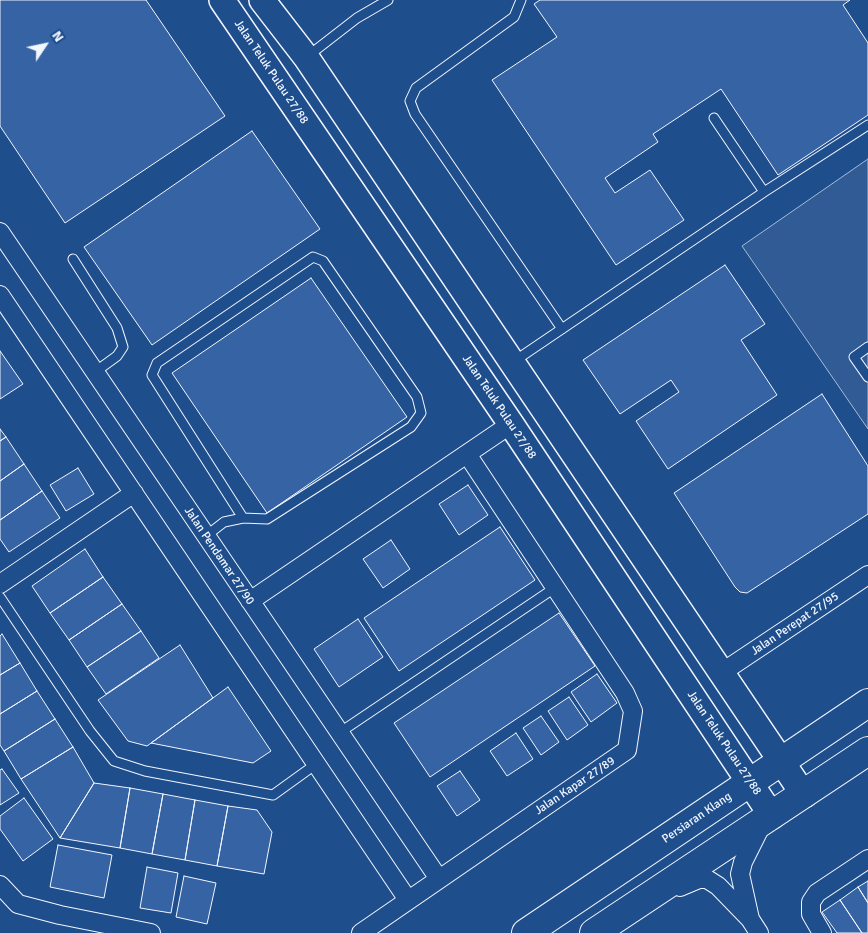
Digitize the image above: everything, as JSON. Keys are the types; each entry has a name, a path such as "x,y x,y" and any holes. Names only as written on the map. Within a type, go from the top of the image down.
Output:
{"main road":[{"name":"Persiaran Klang","path":"526,933 868,703"},
{"path":"594,933 767,820 868,751"}],"street":[{"name":"Jalan Teluk Pulau 27/88","path":"222,0 511,424 750,782 767,820"},
{"path":"262,0 306,58 804,795"},
{"name":"Jalan Pendamar 27/90","path":"0,232 439,880"},
{"path":"0,295 408,900"},
{"path":"250,601 511,424"},
{"name":"Jalan Kapar 27/89","path":"361,933 627,750 633,711 626,693 468,454"},
{"path":"0,584 134,493"},
{"name":"Jalan Perepat 27/95","path":"721,673 868,575"},
{"path":"755,926 740,874 743,862 767,820"},
{"path":"822,933 810,914 811,902 817,893 868,859"},
{"path":"641,902 699,879 707,879 718,886 755,926"},
{"path":"0,885 18,904 60,915 150,933"}],"lane":[{"path":"306,58 357,18 388,0"},
{"path":"521,0 514,17 416,88 410,101 415,114 562,329"},
{"path":"714,118 764,192"},
{"path":"512,363 764,192 868,126"},
{"path":"206,536 224,522 243,518 267,519 411,427 421,413 417,397 323,260 313,257 157,363 152,375 243,518"},
{"path":"73,259 117,328 123,347 117,356 95,372"},
{"path":"868,347 854,357 868,377"},
{"path":"339,732 556,587"},
{"path":"0,597 90,731 114,761 145,771 273,795 316,764"}],"shaded area":[{"path":"868,159 868,429 742,246"}],"building":[{"path":"0,0 146,0 225,116 65,223 0,126"},
{"path":"540,0 850,0 843,5 868,43 868,115 778,175 721,89 653,134 658,142 605,178 615,193 650,170 684,220 616,265 492,80 557,37 534,4"},
{"path":"252,131 320,229 152,345 84,247"},
{"path":"725,265 765,324 741,340 777,395 668,469 636,421 679,392 671,380 620,414 583,360"},
{"path":"311,278 407,417 267,513 172,373"},
{"path":"0,351 23,384 0,399"},
{"path":"822,394 868,466 868,514 747,593 740,592 674,493"},
{"path":"0,429 6,437 0,441"},
{"path":"6,437 24,464 0,481 0,441"},
{"path":"24,464 42,491 0,520 0,481"},
{"path":"78,468 94,494 66,511 50,485"},
{"path":"468,485 488,515 459,535 439,504"},
{"path":"42,491 60,518 9,552 0,539 0,520"},
{"path":"500,527 535,580 399,671 364,618"},
{"path":"391,540 410,569 383,588 363,559"},
{"path":"85,549 103,577 50,613 32,586"},
{"path":"103,577 122,604 69,640 50,613"},
{"path":"122,604 141,631 87,667 69,640"},
{"path":"559,613 595,666 430,777 394,723"},
{"path":"358,619 383,657 339,687 314,649"},
{"path":"141,631 159,658 106,694 87,667"},
{"path":"2,634 20,663 0,675 0,636"},
{"path":"180,645 213,698 147,746 128,741 98,700"},
{"path":"20,663 37,691 0,714 0,675"},
{"path":"597,674 617,703 591,722 571,692"},
{"path":"228,687 271,751 253,763 151,743"},
{"path":"37,691 55,719 4,751 0,745 0,714"},
{"path":"569,697 588,725 567,740 548,711"},
{"path":"541,716 559,742 541,755 523,728"},
{"path":"55,719 73,747 21,779 4,751"},
{"path":"516,733 533,759 507,776 490,751"},
{"path":"73,747 94,783 60,838 21,779"},
{"path":"2,769 19,793 0,805 0,770"},
{"path":"460,771 480,800 457,816 437,786"},
{"path":"94,783 130,788 120,848 60,838"},
{"path":"130,788 163,794 152,854 120,848"},
{"path":"163,794 195,800 185,860 152,854"},
{"path":"24,798 53,839 23,861 0,829 0,816"},
{"path":"195,800 228,806 217,866 185,860"},
{"path":"228,806 257,810 272,832 264,874 217,866"},
{"path":"58,845 112,855 104,898 50,887"},
{"path":"147,867 178,873 171,913 140,908"},
{"path":"184,876 216,883 207,924 176,917"},
{"path":"868,881 868,903 858,887"},
{"path":"858,887 868,903 868,933 862,933 840,900"},
{"path":"840,900 862,933 837,933 822,912"}]}
